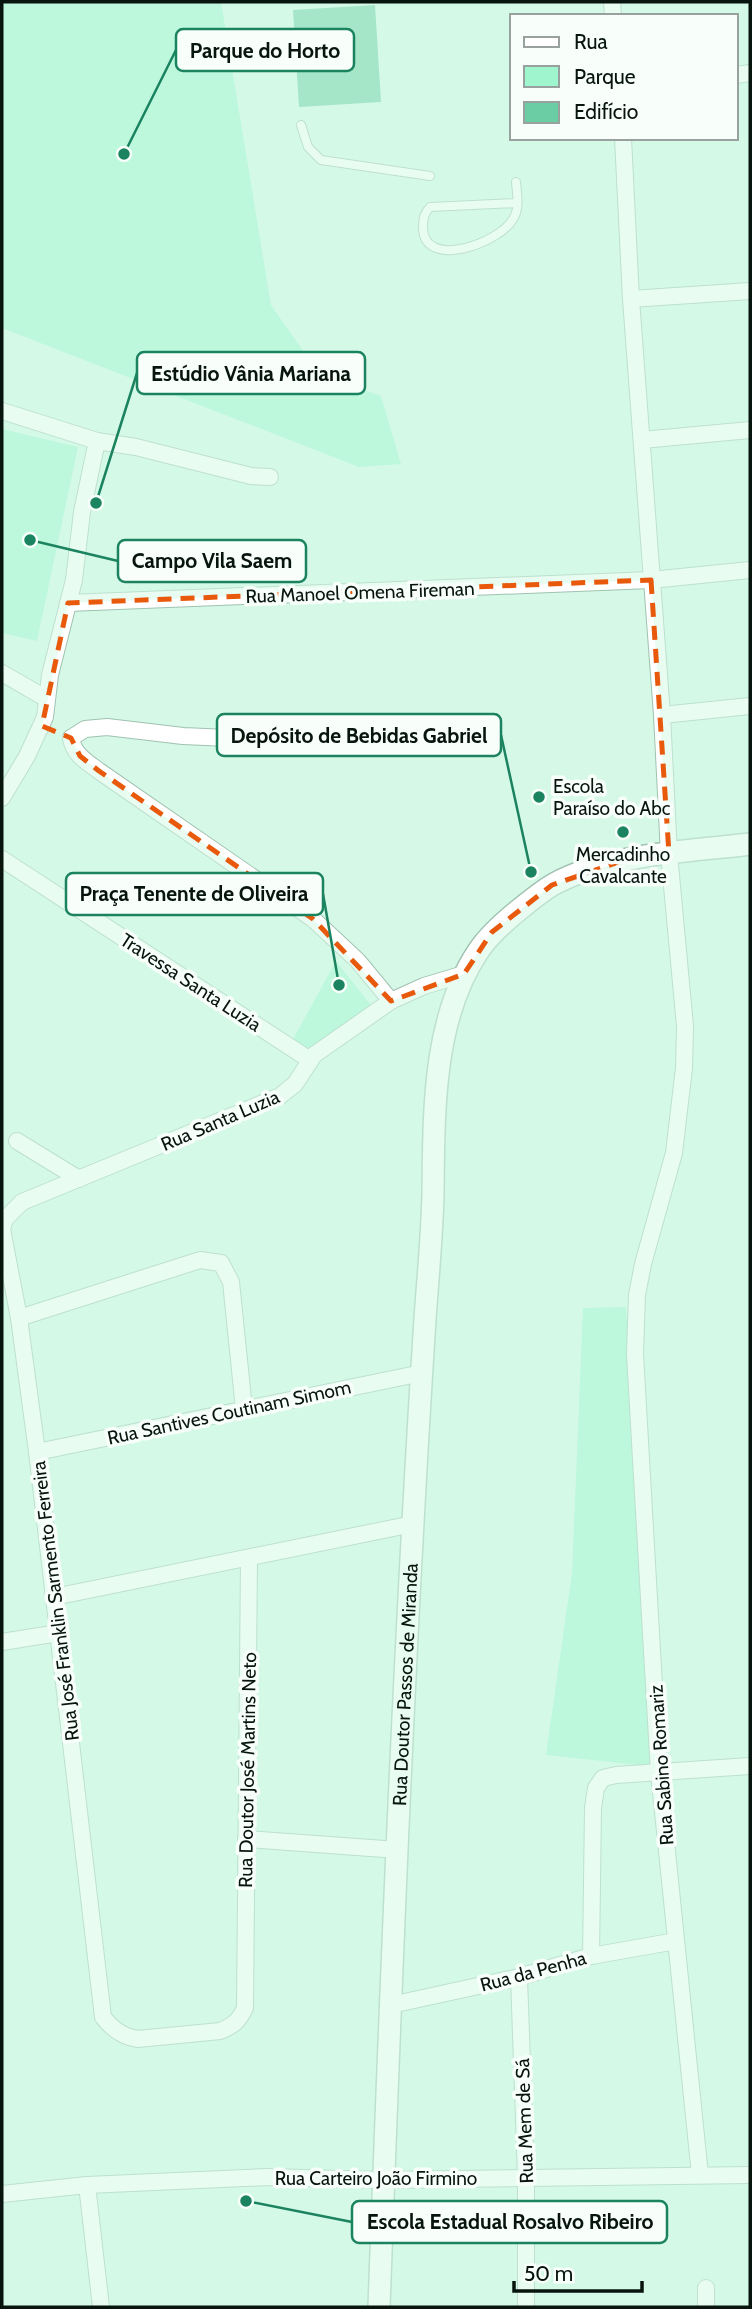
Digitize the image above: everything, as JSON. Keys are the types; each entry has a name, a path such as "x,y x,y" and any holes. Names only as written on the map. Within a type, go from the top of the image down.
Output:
{"street":[{"name":"Rua Sabino Romariz","path":"623,140 631,299 663,715 669,854 685,1026 684,1068 674,1153 643,1264 637,1295 635,1354 659,1773 700,2175"},
{"path":"631,299 750,291"},
{"path":"2,411 97,442 148,450 237,473 270,477"},
{"path":"642,440 750,430"},
{"path":"2,797 43,726 55,653 74,580 90,468 97,442"},
{"name":"Rua Manoel Omena Fireman","path":"68,603 651,580 750,570"},
{"path":"2,673 47,699"},
{"path":"663,715 750,706"},
{"path":"43,726 71,738"},
{"path":"71,738 85,729 107,727 183,736 337,746"},
{"path":"71,738 80,757 313,919 358,961 391,1001"},
{"name":"Rua Doutor Passos de Miranda","path":"379,2307 413,1524 433,1197 434,1133 448,1022 464,974 492,932 552,885 582,872 619,862 750,844"},
{"name":"Travessa Santa Luzia","path":"2,859 310,1060"},
{"name":"Rua Santa Luzia","path":"29,1199 280,1096 295,1084 310,1060 391,1001 424,986 464,974"},
{"path":"17,1141 79,1179"},
{"name":"Rua José Franklin Sarmento Ferreira","path":"29,1199 12,1210 2,1229 19,1318 37,1452 103,2017 120,2033 138,2039 220,2031 232,2026 240,2018 245,2008 246,1982"},
{"path":"19,1318 200,1260 221,1263 231,1282 244,1409"},
{"name":"Rua Santives Coutinam Simom","path":"37,1452 422,1373"},
{"path":"54,1597 413,1524"},
{"name":"Rua Doutor José Martins Neto","path":"246,1982 249,1559"},
{"path":"2,1642 58,1633"},
{"path":"591,1956 593,1808 596,1788 603,1778 750,1766"},
{"path":"246,1839 398,1850"},
{"name":"Rua da Penha","path":"391,2006 519,1977 591,1956 676,1941"},
{"name":"Rua Mem de Sá","path":"519,1977 526,2178 526,2307"},
{"name":"Rua Carteiro João Firmino","path":"2,2194 87,2185 268,2177 384,2180 750,2175"},
{"path":"87,2185 101,2307"},
{"path":"706,2288 706,2307"}],"lane":[{"path":"301,125 308,147 321,160 430,176"},
{"path":"516,182 517,203 515,217 490,238 471,246 441,251 429,246 425,241 423,219 430,207 517,203"}],"highlighted area":[{"path":"651,580 669,854 619,862 552,885 492,932 464,974 391,1001 313,919 99,771 80,756 71,738 42,726 68,603"}],"green space":[{"path":"2,2 221,2 271,305 320,375 381,396 401,464 359,467 2,328"},
{"path":"2,429 78,447 37,641 2,633"},
{"path":"336,961 374,1009 304,1055 291,1043"},
{"path":"626,1307 657,1767 546,1755 572,1573 583,1308"}],"building":[{"path":"375,5 381,102 299,107 293,10"}],"place":[{"name":"Parque do Horto","path":"124,154"},
{"name":"Estúdio Vânia Mariana","path":"96,503"},
{"name":"Campo Vila Saem","path":"30,540"},
{"name":"Escola Paraíso do Abc","path":"539,797"},
{"name":"Mercadinho Cavalcante","path":"623,832"},
{"name":"Depósito de Bebidas Gabriel","path":"531,872"},
{"name":"Praça Tenente de Oliveira","path":"339,985"},
{"name":"Escola Estadual Rosalvo Ribeiro","path":"246,2201"}]}
